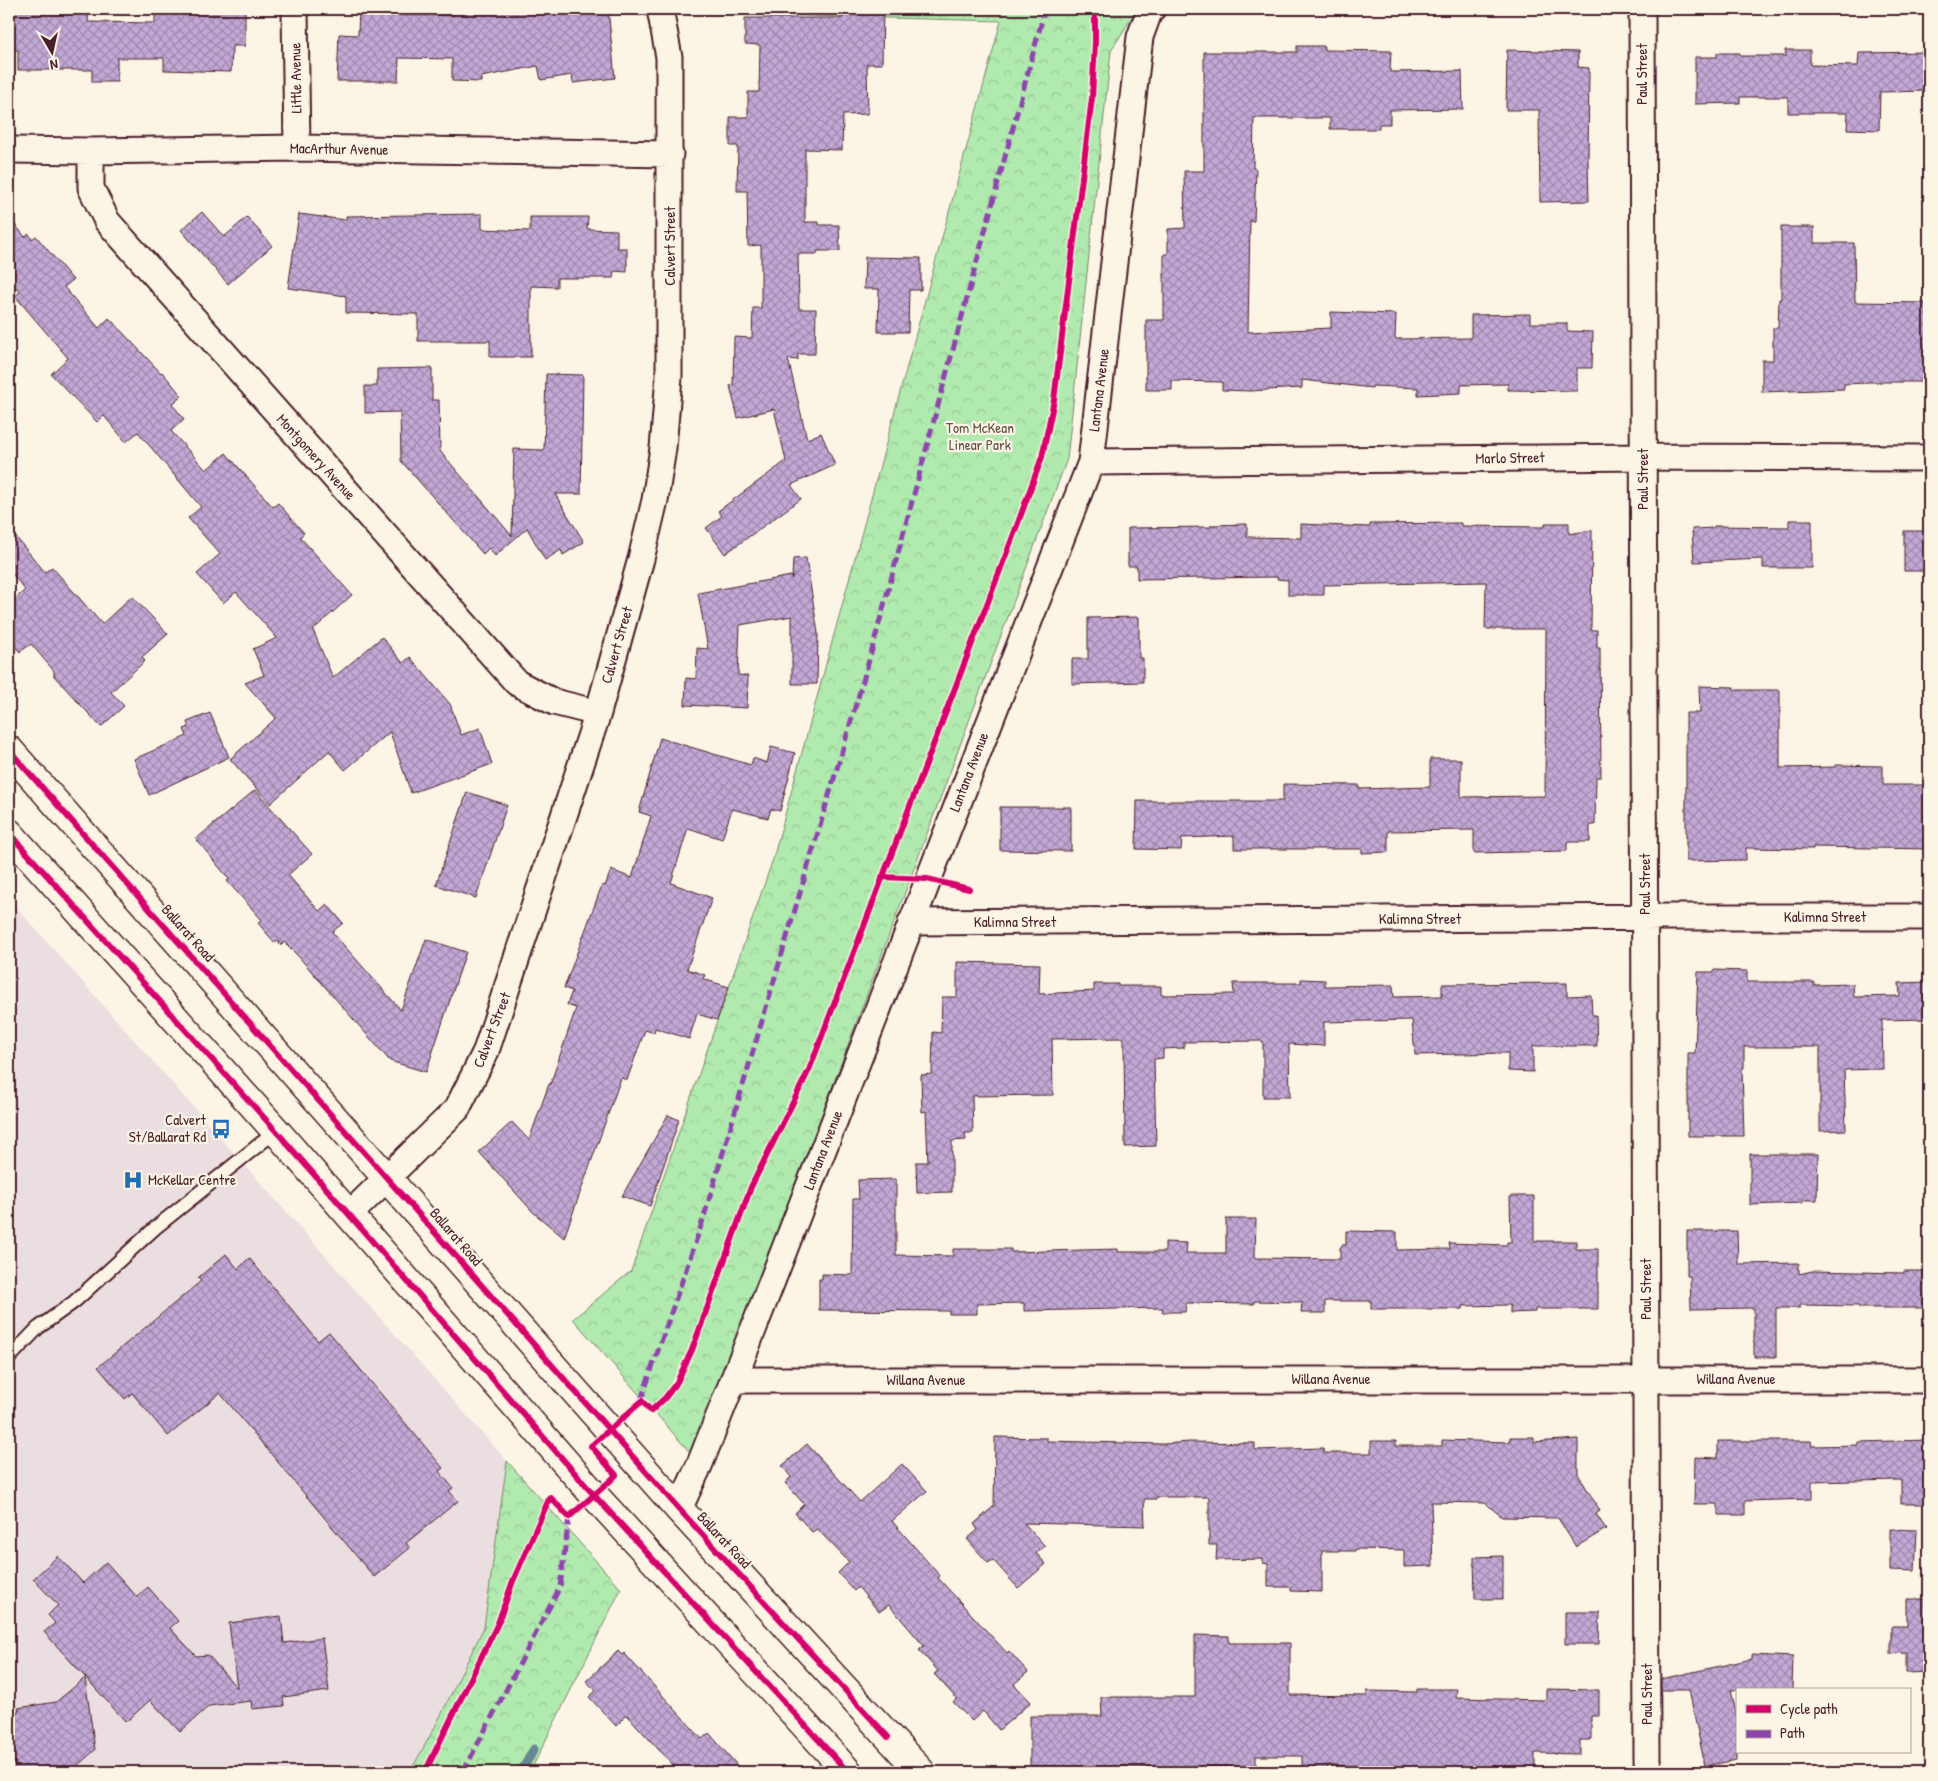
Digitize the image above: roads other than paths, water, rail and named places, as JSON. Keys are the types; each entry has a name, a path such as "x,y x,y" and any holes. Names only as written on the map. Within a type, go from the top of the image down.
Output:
{"highway":[{"name":"Ballarat Road","path":"9,750 679,1509 921,1772"},
{"path":"9,833 276,1131 594,1495 848,1772"}],"street":[{"name":"Little Avenue","path":"295,9 297,148"},
{"name":"Calvert Street","path":"349,1214 457,1109 486,1051 598,713 653,508 663,448 669,377 669,57 660,9"},
{"name":"Lantana Avenue","path":"679,1509 733,1380 1091,462 1140,37 1149,12 1152,9"},
{"name":"Paul Street","path":"1642,9 1647,1768"},
{"name":"MacArthur Avenue","path":"9,150 92,151 297,148 670,154"},
{"name":"Montgomery Avenue","path":"92,151 91,188 107,221 517,683 554,702 598,713"},
{"name":"Marlo Street","path":"1091,462 1643,457 1929,458"},
{"name":"Kalimna Street","path":"911,922 1929,917"},
{"name":"Willana Avenue","path":"733,1380 1929,1380"}],"lane":[{"path":"9,1358 38,1328 74,1302 155,1228 276,1131"}],"waterway":[{"path":"521,1772 534,1749"}],"place":[{"name":"Calvert St/Ballarat Rd","path":"221,1129"},
{"name":"McKellar Centre","path":"133,1180"}],"park label":[{"name":"Tom McKean Linear Park","path":"980,436"}]}
